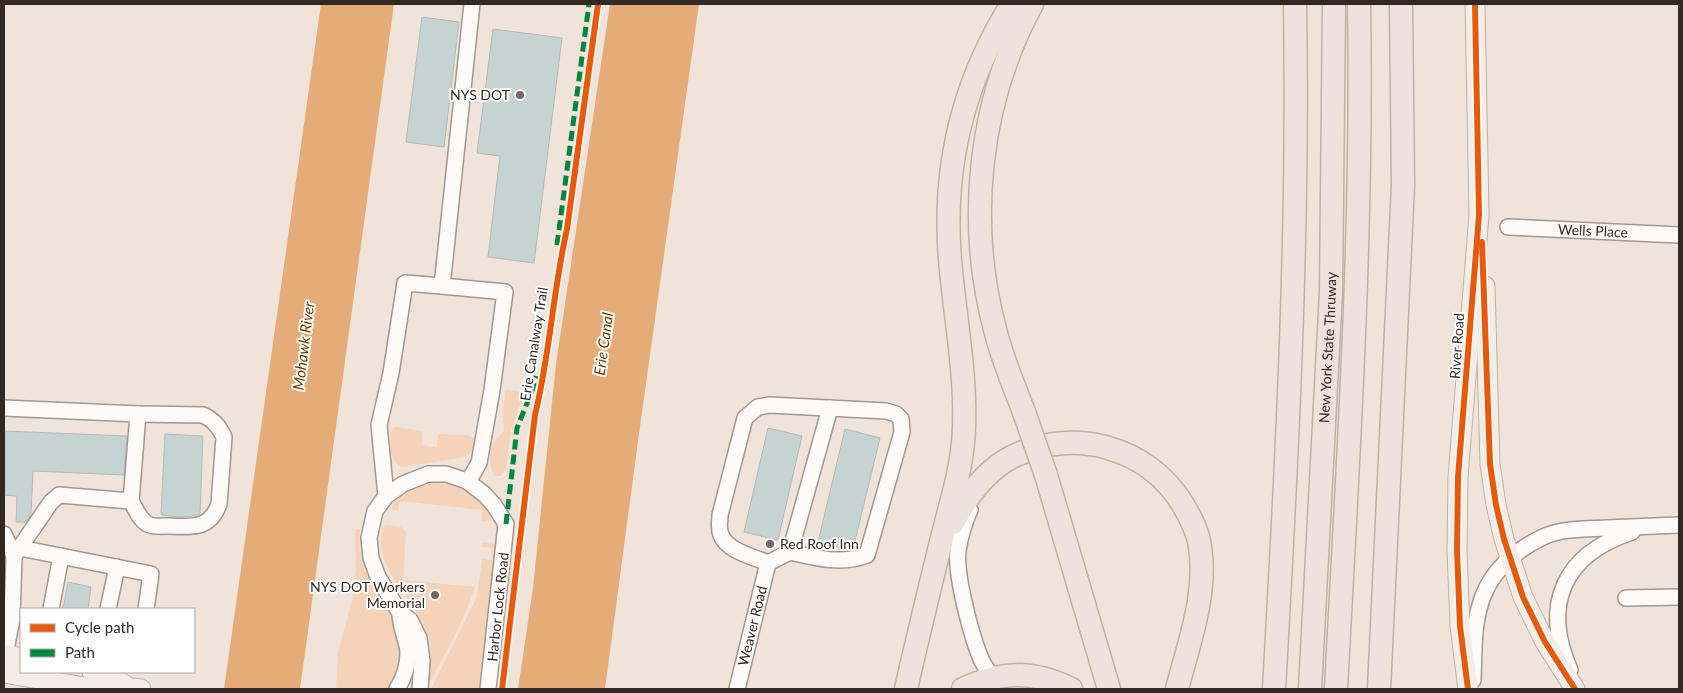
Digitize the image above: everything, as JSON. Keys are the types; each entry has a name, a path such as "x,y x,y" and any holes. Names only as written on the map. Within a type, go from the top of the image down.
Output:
{"highway":[{"path":"906,689 958,473 964,429 963,385 950,268 947,219 950,176 957,136 969,90 996,29 1012,4"},
{"path":"1032,4 1020,25 996,91 987,132 981,171 980,232 985,283 996,333 1046,475 1108,689"},
{"path":"1274,689 1292,316 1297,91 1295,4"},
{"name":"New York State Thruway","path":"1310,689 1331,292 1334,4"},
{"name":"New York State Thruway","path":"1336,689 1351,401 1358,206 1360,138 1359,4"},
{"path":"1379,689 1403,185 1402,4"},
{"path":"939,551 961,508 976,486 997,466 1015,455 1046,444 1066,443 1097,445 1131,456 1158,473 1174,491 1192,519 1199,541 1202,574 1199,602 1177,689"},
{"path":"963,689 992,677 1015,674 1035,677 1071,689"}],"main road":[{"name":"River Road","path":"1468,689 1460,626 1457,550 1458,477 1479,215 1475,4"},
{"path":"1479,215 1484,256 1490,464 1496,505 1510,558 1523,596 1545,642 1575,689"},
{"path":"24,673 49,685 90,688 137,688"},
{"path":"100,673 137,688"}],"street":[{"path":"442,286 472,4"},
{"name":"Wells Place","path":"1508,227 1679,235"},
{"path":"386,496 379,425 391,373 405,283 505,292 492,390 478,463 468,482 446,474 428,474 402,484 386,496 375,510 369,538 370,558 378,577 400,613 410,620 419,638 422,661 420,689"},
{"path":"770,405 886,411 896,414 901,419 902,432 871,547 867,555 855,560 839,560 814,558 790,552 768,564 737,550 727,544 721,537 719,528 720,515 745,418 758,407 770,405"},
{"path":"4,408 203,415 212,420 220,428 224,437 219,504 216,512 207,522 195,527 150,526 140,518 131,501 138,414"},
{"path":"790,552 830,408"},
{"path":"992,677 982,662 977,648 960,583 958,552 964,523 979,492 997,466"},
{"name":"Harbor Lock Road","path":"468,482 489,499 506,524 488,689"},
{"path":"12,667 16,627 17,552 52,502 59,496 131,501"},
{"path":"1472,689 1476,625 1480,604 1494,574 1510,558 1544,537 1570,530 1679,525"},
{"path":"1579,689 1558,638 1558,609 1561,590 1576,566 1592,550 1616,537 1647,526"},
{"path":"4,534 17,552 61,556 151,574 146,608"},
{"path":"51,608 61,556"},
{"name":"Weaver Road","path":"737,689 768,564"},
{"path":"108,608 117,567"},
{"path":"1626,598 1679,597"},
{"path":"397,689 406,670 408,651 400,624 400,613"}],"shaded area":[{"path":"505,390 526,391 511,431 506,470 501,476 494,476 490,465 491,452 494,442 504,431"},
{"path":"395,427 422,431 422,445 437,447 438,434 467,435 477,440 474,450 465,457 402,467 394,460 391,451 391,430"},
{"path":"431,483 441,483 468,491 482,503 491,520 482,521 482,510 400,501 398,511 392,509 393,504 402,495 414,488"},
{"path":"386,525 401,527 406,533 403,580 475,587 454,638 428,685 431,654 430,641 422,622 396,582 383,555 381,541 383,527"},
{"path":"357,529 360,529 359,550 365,570 395,620 403,652 401,668 390,689 336,689 338,652 352,601 356,571 355,533"},
{"path":"483,543 496,544 496,569 483,689 431,689 477,597 482,559 492,560 493,548 482,547"}],"water":[{"name":"Mohawk River","path":"321,4 394,4 300,689 224,689"},
{"name":"Erie Canal","path":"610,4 699,4 605,689 518,689 533,588 556,364"}],"building":[{"path":"422,17 459,22 444,147 406,142"},
{"name":"NYS DOT","path":"493,29 562,38 534,263 488,257 500,156 477,153"},
{"path":"768,428 802,436 778,540 744,532"},
{"path":"845,429 880,438 853,549 849,550 818,542"},
{"path":"4,431 127,436 124,475 33,471 31,514 26,522 16,522 17,496 4,495"},
{"path":"165,434 203,436 200,514 197,516 161,515"},
{"path":"68,582 91,587 88,608 63,608"}],"marked path":[{"path":"557,245 589,4"},
{"path":"506,524 517,428 536,376"}],"cycle path":[{"name":"Erie Canalway Trail","path":"502,689 535,415 567,229 598,4"},
{"path":"1468,689 1460,626 1457,550 1458,477 1479,215 1475,4"},
{"path":"1482,242 1490,464 1496,505 1504,539 1523,597 1545,642 1575,689"}],"place":[{"name":"NYS DOT","path":"520,95"},
{"name":"Red Roof Inn","path":"770,544"},
{"name":"NYS DOT Workers Memorial","path":"435,595"}]}
